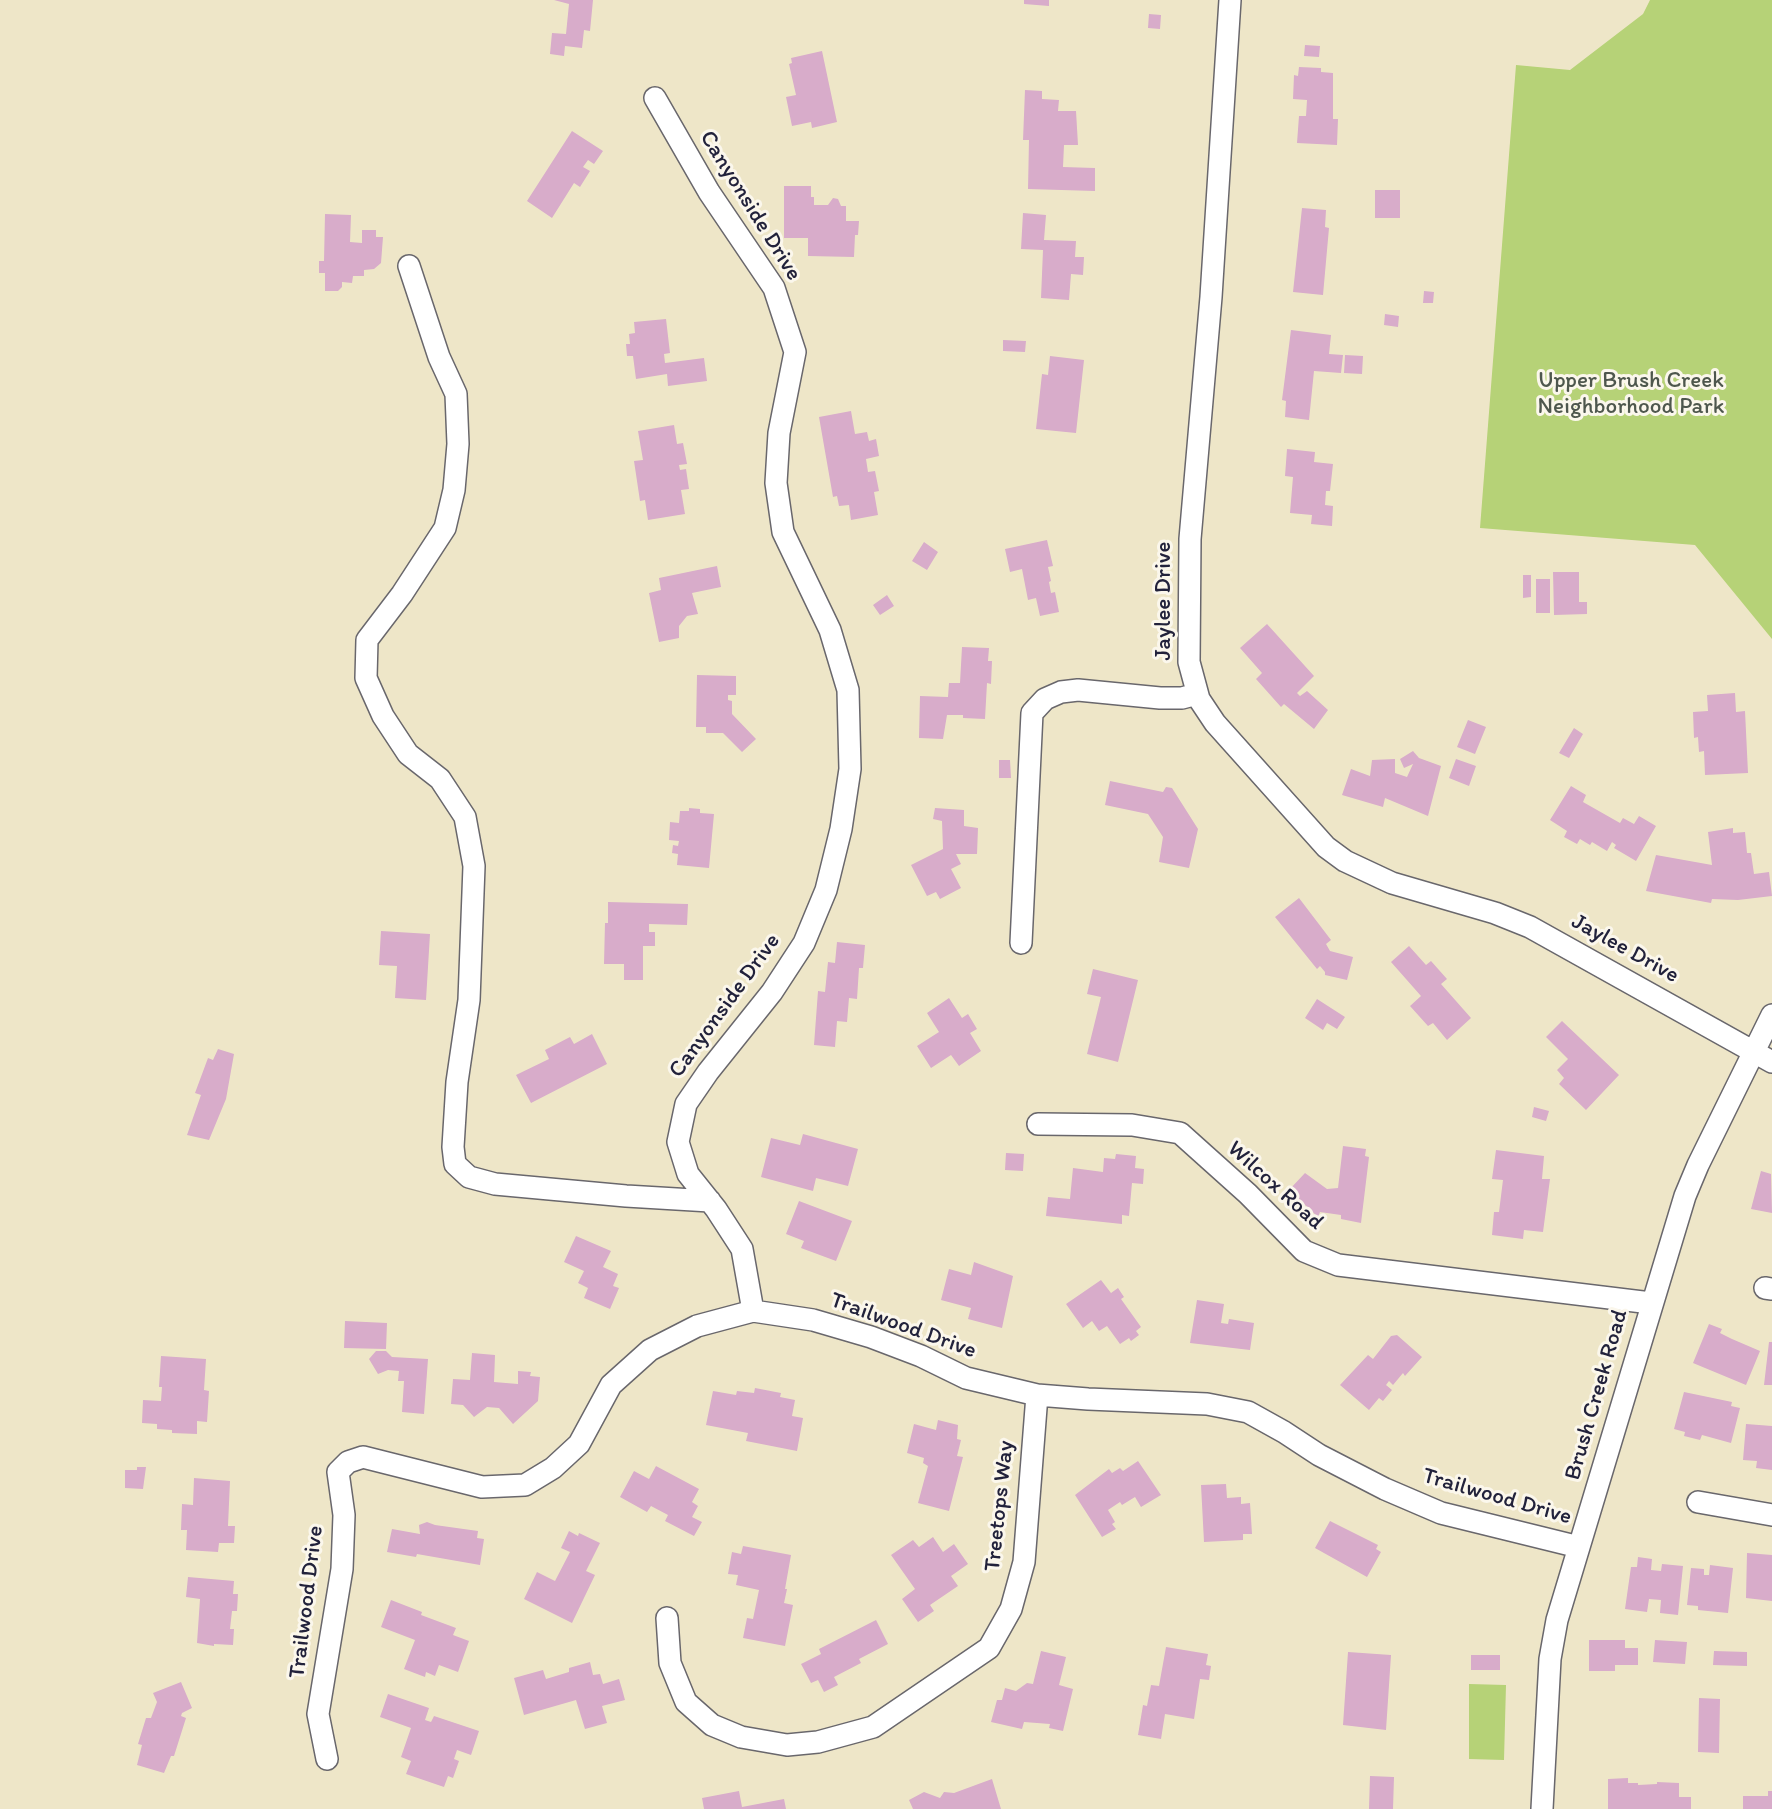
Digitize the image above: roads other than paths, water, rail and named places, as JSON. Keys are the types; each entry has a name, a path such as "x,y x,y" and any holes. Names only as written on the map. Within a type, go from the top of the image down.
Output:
{"street":[{"name":"Jaylee Drive","path":"1230,0 1190,539 1188,654 1197,694 1224,733 1326,847 1345,861 1392,883 1495,913 1530,927 1772,1062"},
{"name":"Canyonside Drive","path":"655,98 709,192 774,288 795,352 779,433 776,482 783,532 830,630 848,690 850,769 841,829 826,890 804,943 772,992 686,1104 678,1142 688,1174 742,1249 753,1311"},
{"path":"409,266 439,357 456,394 458,444 454,489 445,528 402,594 367,640 366,678 383,716 408,754 440,779 465,817 474,866 469,1000 457,1082 453,1147 455,1164 469,1177 495,1184 710,1201"},
{"path":"1021,943 1032,713 1045,699 1061,692 1078,690 1160,698 1182,698 1197,694"},
{"name":"Brush Creek Road","path":"1542,1809 1553,1637 1579,1547 1651,1303 1689,1186 1772,1015"},
{"name":"Wilcox Road","path":"1038,1124 1132,1125 1180,1133 1248,1194 1304,1251 1338,1265 1651,1303"},
{"name":"Trailwood Drive","path":"327,1759 318,1714 342,1569 344,1515 338,1472 348,1462 363,1457 482,1487 525,1485 553,1468 579,1444 611,1384 650,1350 697,1326 753,1311 813,1320 884,1342 966,1378 1037,1395 1207,1404 1248,1412 1341,1466 1441,1513 1579,1547"},
{"name":"Treetops Way","path":"667,1618 670,1663 686,1702 712,1725 741,1737 788,1745 818,1742 873,1727 989,1648 1011,1609 1024,1562 1037,1395"},
{"path":"1698,1503 1772,1515"}],"park label":[{"name":"Upper Brush Creek Neighborhood Park","path":"1631,394"}]}
